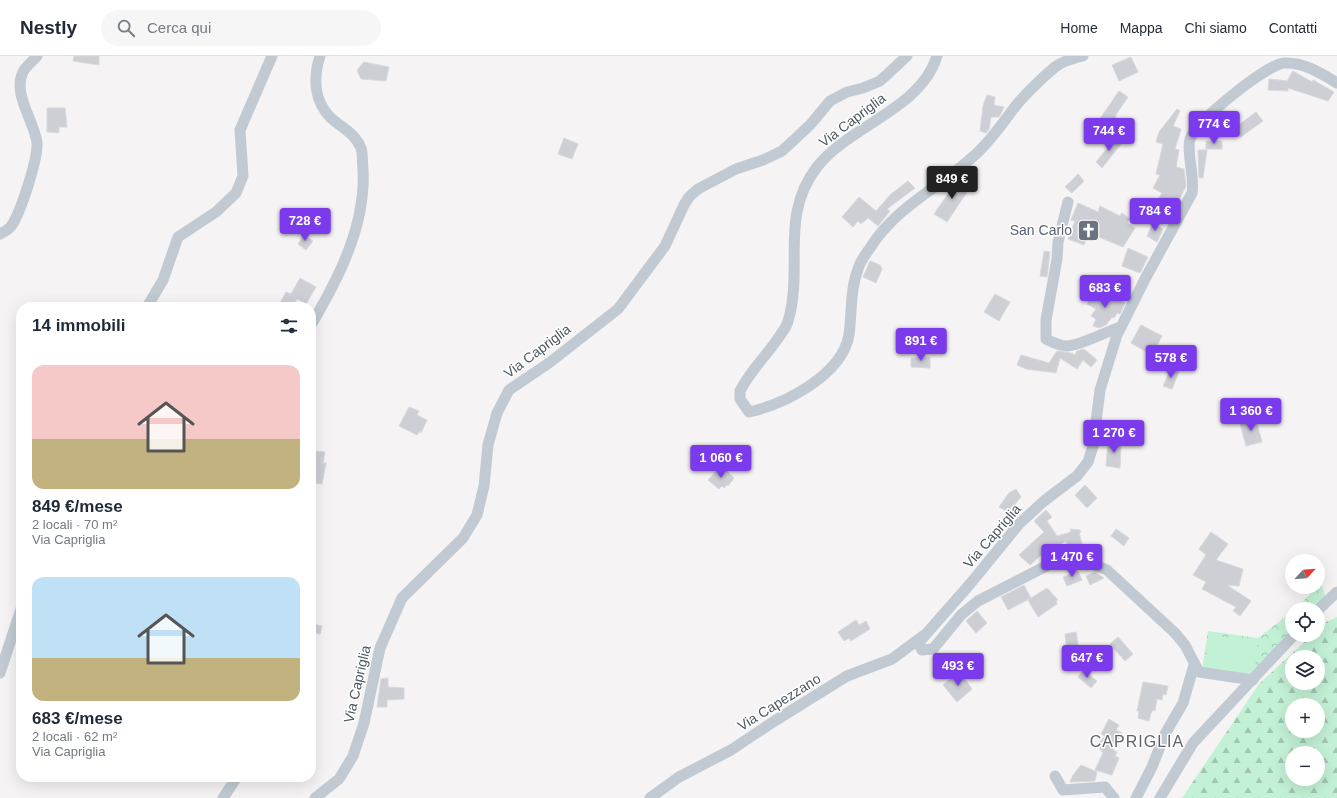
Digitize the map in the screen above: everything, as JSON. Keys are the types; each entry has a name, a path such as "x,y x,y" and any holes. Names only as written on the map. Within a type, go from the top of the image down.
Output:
{"street":[{"path":"0,234 12,226 31,175 37,145 22,101 21,80 24,72 37,56"},
{"path":"149,302 163,280 178,237 216,212 236,194 243,176 240,130 272,56"},
{"path":"316,317 330,294 358,226 364,188 361,149 352,133 332,118 320,104 316,85 317,67 320,56"},
{"name":"Via Capriglia","path":"315,798 338,779 353,756 364,723 380,648 402,598 463,538 477,514 484,486 488,445 497,414 509,390 549,363 618,308 665,246 684,205 689,197 698,189 736,169 763,160 782,151 810,125 830,101 847,92 863,88 880,81 907,56"},
{"name":"Via Capriglia","path":"937,56 923,84 835,150 818,166 808,182 795,218 793,239 794,290 788,323 740,391 740,399 749,412 766,406 814,384 829,371 843,354 848,335 858,268 871,246 892,221 912,202 955,171 988,142 1015,106 1057,66 1083,56"},
{"name":"Via Capriglia","path":"925,634 970,584 1019,524 1044,501 1082,471 1088,462 1093,446 1098,402 1104,373 1114,341 1145,279 1192,193 1194,183 1190,138 1207,116 1227,99 1277,64 1293,64 1318,70 1337,83"},
{"path":"1068,202 1058,242 1057,259 1046,320 1046,339 1059,345 1067,346 1077,344 1121,326"},
{"path":"925,634 920,640 920,646 922,650 933,650 961,615 978,601 1052,563 1063,559 1095,564 1108,570 1175,633 1185,645 1199,672 1253,680"},
{"path":"1325,603 1337,592"},
{"path":"0,673 16,624"},
{"name":"Via Capezzano","path":"650,798 679,777 731,750 847,676 892,659 925,634"},
{"path":"1160,798 1193,743 1288,642"},
{"path":"1136,798 1152,767 1165,734 1183,703 1194,664"},
{"path":"1055,776 1063,790 1105,787 1114,798"},
{"path":"223,798 234,782"}],"green space":[{"path":"1310,594 1325,594 1326,599 1323,602 1302,602"},
{"path":"1285,617 1285,642 1254,675 1202,670 1208,631 1258,638"},
{"path":"1337,617 1337,798 1182,798 1259,684 1285,660 1285,690 1325,690 1325,650 1296,650 1304,642 1325,642 1325,623"},
{"path":"1209,635 1258,641 1254,675 1205,668"}],"building":[{"path":"74,56 99,56 99,65 73,61"},
{"path":"1131,57 1138,72 1119,81 1112,65"},
{"path":"364,62 389,67 386,81 361,79 357,70"},
{"path":"1293,71 1334,92 1328,101 1288,88 1288,91 1268,90 1269,79 1287,81"},
{"path":"1119,91 1128,97 1115,116 1116,118 1106,130 1097,123"},
{"path":"987,95 995,97 994,105 1004,107 999,117 991,117 989,129 986,133 980,131 983,106"},
{"path":"47,108 65,108 67,127 59,127 59,133 47,132"},
{"path":"1177,109 1180,111 1173,126 1181,129 1175,149 1179,150 1176,167 1184,169 1186,186 1168,222 1161,218 1166,206 1157,201 1162,193 1153,188 1160,175 1156,174 1163,144 1156,142 1159,132"},
{"path":"1256,112 1263,121 1241,137 1232,136 1229,127 1231,122 1235,121 1240,124"},
{"path":"1114,137 1122,143 1102,168 1096,162 1109,146 1107,144"},
{"path":"564,138 578,144 572,159 558,154"},
{"path":"1206,141 1222,141 1222,149 1206,149"},
{"path":"1198,150 1207,150 1203,178 1199,178"},
{"path":"1078,174 1084,181 1072,193 1065,187"},
{"path":"957,179 971,186 947,222 934,214 950,191 948,190 952,182"},
{"path":"908,181 915,188 887,209 890,211 878,226 868,218 861,224 858,221 853,227 842,217 859,197 876,211 891,194"},
{"path":"1078,203 1098,212 1100,206 1120,216 1122,213 1130,219 1127,223 1135,228 1123,247 1089,233 1084,245 1068,239 1075,221 1071,220"},
{"path":"1153,223 1163,229 1157,242 1147,236"},
{"path":"304,235 313,241 306,250 298,244"},
{"path":"1128,248 1148,257 1140,273 1122,266"},
{"path":"1044,251 1050,252 1047,277 1040,276"},
{"path":"870,261 880,265 882,269 876,283 863,277"},
{"path":"300,278 316,287 307,302 302,302 297,299 295,302 281,302 286,292 291,294"},
{"path":"1103,293 1125,303 1120,314 1117,313 1106,325 1099,328 1093,326 1096,319 1091,316 1096,309 1087,304 1091,297 1099,301"},
{"path":"995,294 1010,302 999,321 984,312"},
{"path":"1141,325 1162,336 1152,355 1131,343"},
{"path":"1084,349 1097,360 1091,367 1083,360 1077,369 1060,358 1056,373 1026,369 1017,365 1021,355 1049,363 1057,351 1075,355 1077,351"},
{"path":"930,357 930,368 911,367 911,358"},
{"path":"1171,369 1179,372 1172,389 1163,386"},
{"path":"409,407 419,411 417,415 427,420 421,433 420,431 417,435 399,426"},
{"path":"1256,419 1262,442 1246,446 1240,423"},
{"path":"1108,440 1121,443 1120,468 1106,466"},
{"path":"316,451 325,452 323,463 326,463 322,484 316,483"},
{"path":"725,469 734,478 728,486 727,485 724,488 722,486 719,489 708,480 716,471 721,475"},
{"path":"1085,485 1097,498 1087,508 1075,495"},
{"path":"1016,489 1021,497 1008,512 999,507 1009,493"},
{"path":"1046,510 1052,517 1047,521 1057,536 1071,532 1070,529 1080,530 1081,532 1079,533 1083,548 1069,551 1066,541 1049,551 1048,549 1030,565 1019,555 1044,532 1034,521"},
{"path":"1116,529 1129,538 1124,546 1111,536"},
{"path":"1211,532 1228,544 1216,560 1243,569 1239,586 1227,585 1251,601 1240,616 1233,611 1236,607 1202,589 1206,582 1193,575 1206,555 1199,549"},
{"path":"1078,571 1082,580 1067,586 1063,577"},
{"path":"1095,572 1104,578 1090,585 1086,576"},
{"path":"1024,585 1031,598 1008,610 1001,597"},
{"path":"1047,588 1058,600 1056,601 1057,604 1038,617 1028,600"},
{"path":"977,611 987,623 976,633 966,621"},
{"path":"856,620 859,625 866,621 870,629 851,641 849,638 844,641 838,632"},
{"path":"316,625 322,626 320,634 316,633"},
{"path":"1076,632 1079,650 1067,652 1065,634"},
{"path":"1118,637 1133,654 1125,661 1110,644"},
{"path":"1083,670 1097,681 1091,688 1078,677"},
{"path":"959,671 972,689 957,702 943,685"},
{"path":"388,678 388,687 404,688 404,699 387,700 387,707 377,707 381,679"},
{"path":"1143,682 1168,686 1166,695 1163,694 1162,700 1157,699 1155,711 1153,710 1151,713 1149,721 1138,718 1139,711 1137,711"},
{"path":"1109,719 1119,725 1116,730 1122,733 1113,750 1117,752 1115,756 1119,758 1112,775 1095,770 1103,753 1097,745 1105,736 1101,734"},
{"path":"1081,765 1097,772 1095,781 1070,782 1073,775"}],"place":[{"name":"San Carlo","path":"1088,230"}],"district":[{"name":"CAPRIGLIA","path":"1137,741"}]}
